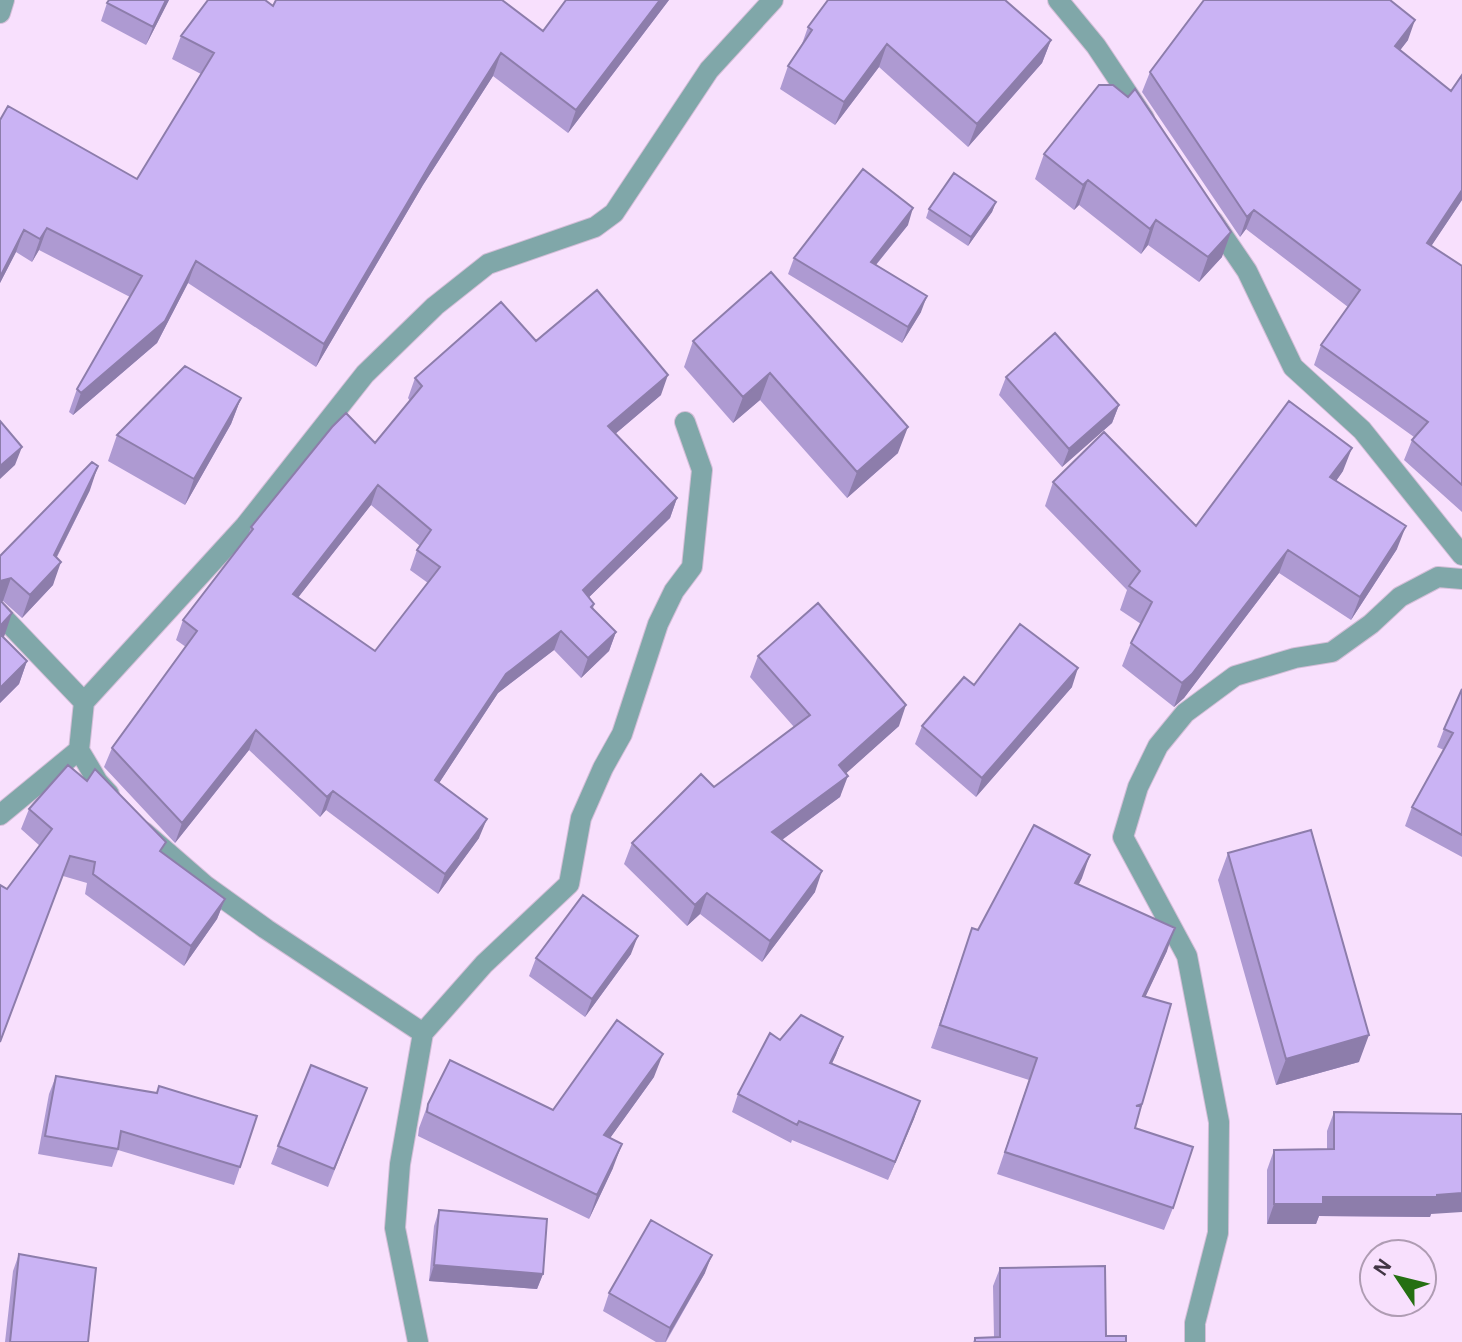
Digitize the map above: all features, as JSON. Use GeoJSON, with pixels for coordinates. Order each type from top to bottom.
{"type":"FeatureCollection","features":[{"type":"Feature","properties":{"kind":"street"},"geometry":{"type":"LineString","coordinates":[[0,13],[4,0]]}},
{"type":"Feature","properties":{"kind":"street"},"geometry":{"type":"LineString","coordinates":[[423,1033],[266,929],[153,841],[98,782],[79,750],[84,702],[245,526],[365,374],[435,306],[488,264],[595,227],[614,213],[709,70],[773,0]]}},
{"type":"Feature","properties":{"kind":"street"},"geometry":{"type":"LineString","coordinates":[[1058,0],[1096,46],[1158,139]]}},
{"type":"Feature","properties":{"kind":"street"},"geometry":{"type":"LineString","coordinates":[[1202,205],[1247,271],[1293,367],[1362,430],[1462,555]]}},
{"type":"Feature","properties":{"kind":"street"},"geometry":{"type":"LineString","coordinates":[[418,1342],[395,1228],[400,1164],[423,1033],[484,964],[569,884],[581,818],[622,734],[658,624],[674,591],[692,567],[702,470],[685,422]]}},
{"type":"Feature","properties":{"kind":"street"},"geometry":{"type":"LineString","coordinates":[[1195,1342],[1195,1323],[1218,1233],[1219,1122],[1187,956],[1123,837],[1138,787],[1158,746],[1185,713],[1235,676],[1295,658],[1332,652],[1371,624],[1400,597],[1438,577],[1462,579]]}},
{"type":"Feature","properties":{"kind":"street"},"geometry":{"type":"LineString","coordinates":[[0,614],[84,702]]}},
{"type":"Feature","properties":{"kind":"street"},"geometry":{"type":"LineString","coordinates":[[0,815],[79,750]]}},
{"type":"Feature","properties":{"kind":"building"},"geometry":{"type":"Polygon","coordinates":[[[109,0],[166,0],[153,27],[107,3],[109,0]]]}},
{"type":"Feature","properties":{"kind":"building"},"geometry":{"type":"Polygon","coordinates":[[[208,0],[265,0],[273,6],[276,0],[502,0],[543,31],[566,0],[660,0],[576,110],[501,53],[431,163],[324,344],[196,261],[165,321],[81,393],[77,389],[142,276],[47,228],[40,239],[24,230],[0,277],[0,120],[8,106],[137,179],[214,53],[181,36],[208,0]]]}},
{"type":"Feature","properties":{"kind":"building"},"geometry":{"type":"Polygon","coordinates":[[[828,0],[1005,0],[1051,40],[977,124],[887,44],[844,102],[788,66],[812,30],[808,27],[828,0]]]}},
{"type":"Feature","properties":{"kind":"building"},"geometry":{"type":"Polygon","coordinates":[[[1204,0],[1390,0],[1415,20],[1395,46],[1451,91],[1462,75],[1462,190],[1427,243],[1462,266],[1462,485],[1412,440],[1428,422],[1321,345],[1360,290],[1254,210],[1247,217],[1150,72],[1204,0]]]}},
{"type":"Feature","properties":{"kind":"building"},"geometry":{"type":"Polygon","coordinates":[[[1099,85],[1113,85],[1128,97],[1135,89],[1231,232],[1208,257],[1156,220],[1150,229],[1088,180],[1083,185],[1044,154],[1099,85]]]}},
{"type":"Feature","properties":{"kind":"building"},"geometry":{"type":"Polygon","coordinates":[[[863,169],[913,208],[871,262],[927,296],[908,327],[794,258],[863,169]]]}},
{"type":"Feature","properties":{"kind":"building"},"geometry":{"type":"Polygon","coordinates":[[[954,173],[996,202],[971,237],[929,209],[954,173]]]}},
{"type":"Feature","properties":{"kind":"building"},"geometry":{"type":"Polygon","coordinates":[[[771,272],[908,427],[857,472],[770,373],[743,397],[693,341],[771,272]]]}},
{"type":"Feature","properties":{"kind":"building"},"geometry":{"type":"Polygon","coordinates":[[[597,290],[668,375],[608,426],[677,498],[583,590],[594,604],[591,607],[616,632],[588,658],[561,631],[506,674],[435,780],[487,819],[445,874],[333,791],[327,797],[256,730],[182,823],[112,748],[197,631],[183,620],[253,529],[251,527],[346,413],[375,443],[422,386],[415,378],[501,302],[536,341],[597,290]],[[378,485],[293,594],[375,651],[440,567],[417,550],[431,530],[378,485]]]}},
{"type":"Feature","properties":{"kind":"building"},"geometry":{"type":"Polygon","coordinates":[[[1055,333],[1119,405],[1069,449],[1006,377],[1055,333]]]}},
{"type":"Feature","properties":{"kind":"building"},"geometry":{"type":"Polygon","coordinates":[[[185,366],[241,398],[194,479],[117,435],[185,366]]]}},
{"type":"Feature","properties":{"kind":"building"},"geometry":{"type":"Polygon","coordinates":[[[1289,401],[1352,448],[1330,477],[1406,526],[1360,597],[1288,550],[1182,683],[1131,643],[1152,602],[1129,586],[1140,571],[1053,482],[1104,432],[1196,526],[1289,401]]]}},
{"type":"Feature","properties":{"kind":"building"},"geometry":{"type":"Polygon","coordinates":[[[0,421],[22,447],[0,466],[0,421]]]}},
{"type":"Feature","properties":{"kind":"building"},"geometry":{"type":"Polygon","coordinates":[[[92,462],[98,466],[54,555],[61,562],[30,595],[11,578],[0,581],[0,556],[92,462]]]}},
{"type":"Feature","properties":{"kind":"building"},"geometry":{"type":"Polygon","coordinates":[[[0,600],[12,613],[0,626],[0,600]]]}},
{"type":"Feature","properties":{"kind":"building"},"geometry":{"type":"Polygon","coordinates":[[[818,603],[906,705],[839,765],[848,776],[772,832],[822,871],[770,941],[707,893],[695,905],[632,843],[701,774],[714,787],[810,715],[758,656],[818,603]]]}},
{"type":"Feature","properties":{"kind":"building"},"geometry":{"type":"Polygon","coordinates":[[[1020,624],[1078,668],[982,778],[922,726],[964,677],[974,685],[1020,624]]]}},
{"type":"Feature","properties":{"kind":"building"},"geometry":{"type":"Polygon","coordinates":[[[0,634],[27,661],[0,688],[0,634]]]}},
{"type":"Feature","properties":{"kind":"building"},"geometry":{"type":"Polygon","coordinates":[[[1462,689],[1462,835],[1412,807],[1453,733],[1444,729],[1462,689]]]}},
{"type":"Feature","properties":{"kind":"building"},"geometry":{"type":"Polygon","coordinates":[[[68,765],[87,781],[95,769],[166,842],[160,851],[225,899],[191,946],[93,874],[95,862],[70,856],[0,1042],[0,885],[7,889],[52,829],[29,809],[68,765]]]}},
{"type":"Feature","properties":{"kind":"building"},"geometry":{"type":"Polygon","coordinates":[[[1034,825],[1090,855],[1075,883],[1175,928],[1143,996],[1171,1004],[1142,1104],[1136,1106],[1141,1106],[1135,1128],[1193,1147],[1173,1208],[1005,1152],[1037,1058],[940,1025],[972,928],[978,930],[1034,825]]]}},
{"type":"Feature","properties":{"kind":"building"},"geometry":{"type":"Polygon","coordinates":[[[1311,830],[1369,1035],[1286,1059],[1228,853],[1311,830]]]}},
{"type":"Feature","properties":{"kind":"building"},"geometry":{"type":"Polygon","coordinates":[[[583,895],[638,936],[592,999],[536,958],[583,895]]]}},
{"type":"Feature","properties":{"kind":"building"},"geometry":{"type":"Polygon","coordinates":[[[801,1015],[843,1037],[830,1063],[920,1101],[895,1162],[799,1121],[797,1125],[738,1094],[770,1033],[780,1040],[801,1015]]]}},
{"type":"Feature","properties":{"kind":"building"},"geometry":{"type":"Polygon","coordinates":[[[617,1020],[663,1054],[604,1135],[622,1144],[597,1195],[427,1112],[450,1060],[553,1110],[617,1020]]]}},
{"type":"Feature","properties":{"kind":"building"},"geometry":{"type":"Polygon","coordinates":[[[311,1065],[367,1088],[334,1169],[278,1146],[311,1065]]]}},
{"type":"Feature","properties":{"kind":"building"},"geometry":{"type":"Polygon","coordinates":[[[56,1076],[157,1093],[159,1086],[257,1116],[240,1167],[121,1131],[118,1149],[45,1136],[56,1076]]]}},
{"type":"Feature","properties":{"kind":"building"},"geometry":{"type":"Polygon","coordinates":[[[1334,1112],[1462,1114],[1462,1193],[1437,1197],[1323,1197],[1323,1204],[1274,1204],[1274,1150],[1334,1149],[1334,1112]]]}},
{"type":"Feature","properties":{"kind":"building"},"geometry":{"type":"Polygon","coordinates":[[[439,1210],[547,1219],[543,1274],[434,1265],[439,1210]]]}},
{"type":"Feature","properties":{"kind":"building"},"geometry":{"type":"Polygon","coordinates":[[[651,1220],[712,1255],[670,1328],[609,1293],[651,1220]]]}},
{"type":"Feature","properties":{"kind":"building"},"geometry":{"type":"Polygon","coordinates":[[[19,1254],[96,1268],[88,1342],[10,1342],[19,1254]]]}},
{"type":"Feature","properties":{"kind":"building"},"geometry":{"type":"Polygon","coordinates":[[[1105,1266],[1106,1336],[1126,1336],[1126,1342],[975,1342],[975,1338],[1000,1337],[1000,1268],[1105,1266]]]}}]}
